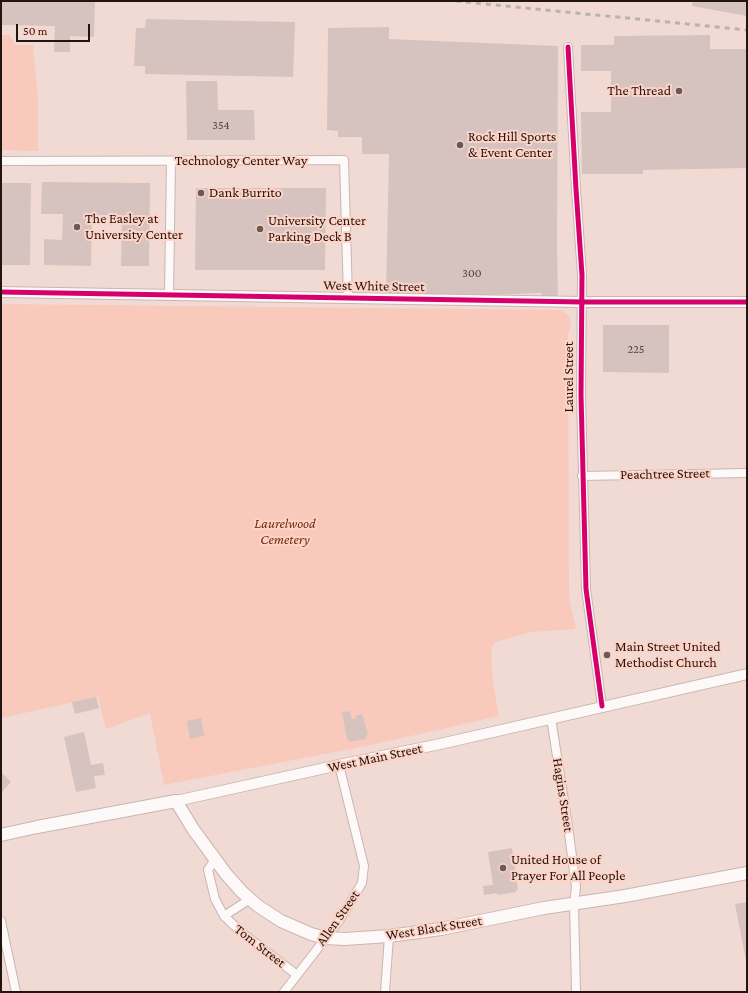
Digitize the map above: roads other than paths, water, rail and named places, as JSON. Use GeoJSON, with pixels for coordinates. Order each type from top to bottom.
{"type":"FeatureCollection","features":[{"type":"Feature","properties":{"kind":"main road","name":"West Black Street"},"geometry":{"type":"LineString","coordinates":[[176,802],[214,859],[250,899],[267,913],[281,921],[311,934],[325,938],[345,940],[441,929],[747,873]]}},
{"type":"Feature","properties":{"kind":"main road","name":"West Main Street"},"geometry":{"type":"LineString","coordinates":[[1,835],[176,802]]}},
{"type":"Feature","properties":{"kind":"street","name":"Laurel Street"},"geometry":{"type":"LineString","coordinates":[[568,47],[575,181],[582,275],[582,476],[586,588],[602,706]]}},
{"type":"Feature","properties":{"kind":"street","name":"Technology Center Way"},"geometry":{"type":"LineString","coordinates":[[1,161],[344,160],[348,298]]}},
{"type":"Feature","properties":{"kind":"street"},"geometry":{"type":"LineString","coordinates":[[169,294],[171,161]]}},
{"type":"Feature","properties":{"kind":"street","name":"West White Street"},"geometry":{"type":"LineString","coordinates":[[1,292],[582,302],[747,302]]}},
{"type":"Feature","properties":{"kind":"street","name":"Peachtree Street"},"geometry":{"type":"LineString","coordinates":[[582,476],[747,473]]}},
{"type":"Feature","properties":{"kind":"street","name":"West Main Street"},"geometry":{"type":"LineString","coordinates":[[176,802],[747,674]]}},
{"type":"Feature","properties":{"kind":"street","name":"Hagins Street"},"geometry":{"type":"LineString","coordinates":[[551,718],[576,886],[574,904],[576,992]]}},
{"type":"Feature","properties":{"kind":"street","name":"Allen Street"},"geometry":{"type":"LineString","coordinates":[[284,992],[325,938],[340,921],[362,883],[364,866],[339,765]]}},
{"type":"Feature","properties":{"kind":"street","name":"Tom Street"},"geometry":{"type":"LineString","coordinates":[[214,859],[208,870],[214,899],[224,916],[241,932],[297,975]]}},
{"type":"Feature","properties":{"kind":"street","name":"Tom Street"},"geometry":{"type":"LineString","coordinates":[[224,916],[250,899]]}},
{"type":"Feature","properties":{"kind":"street"},"geometry":{"type":"LineString","coordinates":[[1,920],[16,992]]}},
{"type":"Feature","properties":{"kind":"street"},"geometry":{"type":"LineString","coordinates":[[385,992],[389,936]]}},
{"type":"Feature","properties":{"kind":"railway"},"geometry":{"type":"LineString","coordinates":[[456,1],[747,30]]}},
{"type":"Feature","properties":{"kind":"place","name":"The Thread"},"geometry":{"type":"Point","coordinates":[679,91]}},
{"type":"Feature","properties":{"kind":"place","name":"Rock Hill Sports & Event Center"},"geometry":{"type":"Point","coordinates":[460,145]}},
{"type":"Feature","properties":{"kind":"place","name":"Dank Burrito"},"geometry":{"type":"Point","coordinates":[201,193]}},
{"type":"Feature","properties":{"kind":"place","name":"The Easley at University Center"},"geometry":{"type":"Point","coordinates":[77,227]}},
{"type":"Feature","properties":{"kind":"place","name":"University Center Parking Deck B"},"geometry":{"type":"Point","coordinates":[260,229]}},
{"type":"Feature","properties":{"kind":"place","name":"Main Street United Methodist Church"},"geometry":{"type":"Point","coordinates":[607,655]}},
{"type":"Feature","properties":{"kind":"place","name":"United House of Prayer For All People"},"geometry":{"type":"Point","coordinates":[503,868]}},
{"type":"Feature","properties":{"kind":"park label","name":"Laurelwood Cemetery"},"geometry":{"type":"Point","coordinates":[285,532]}}]}
